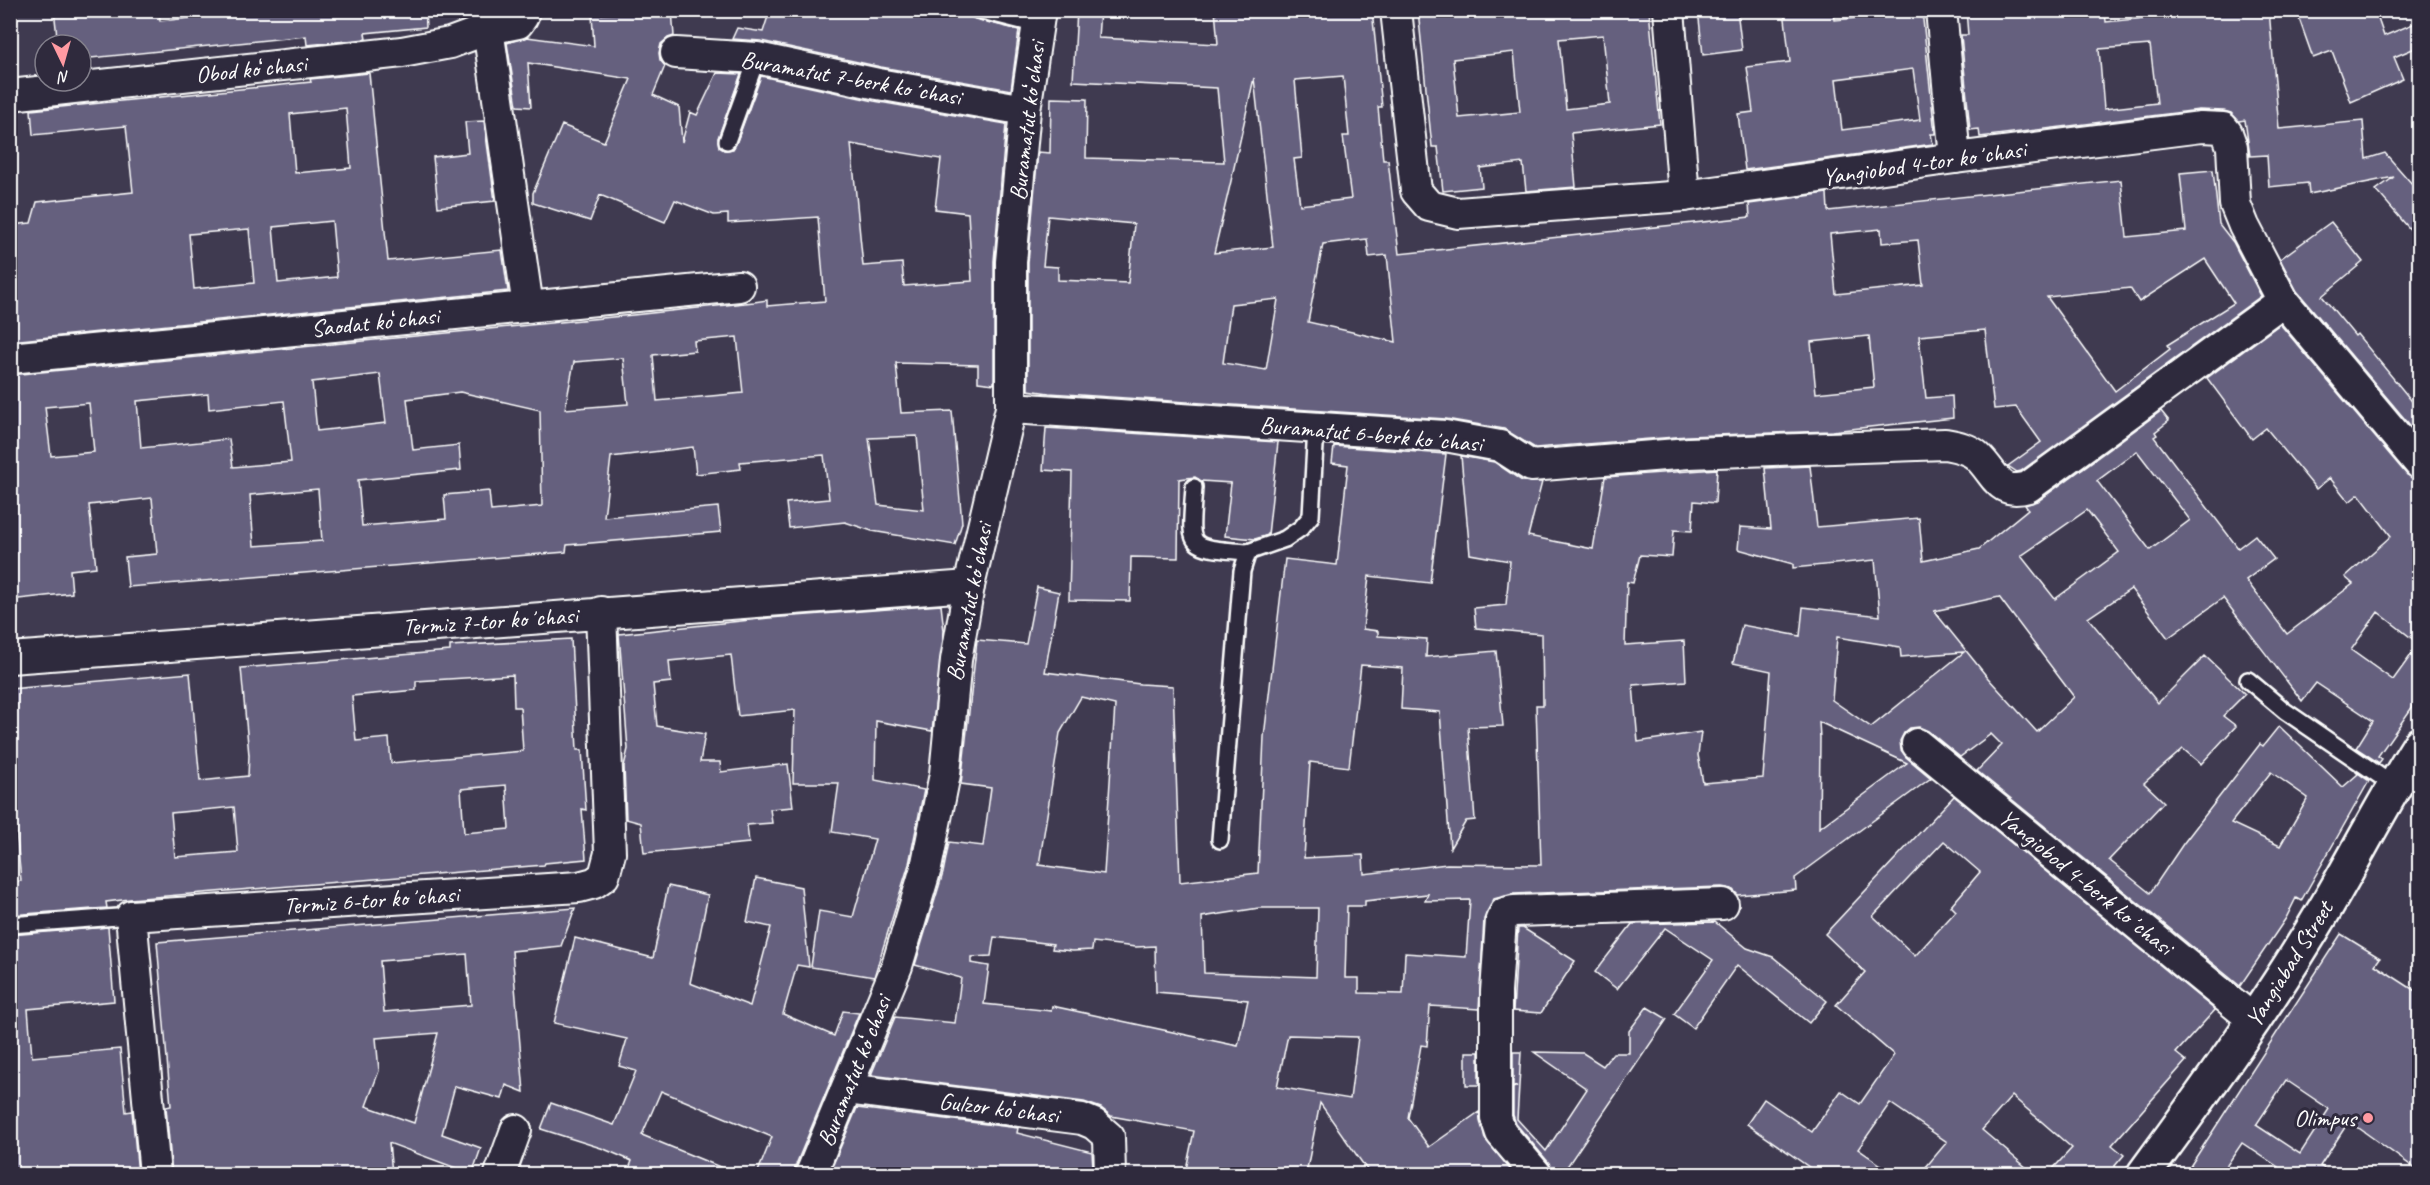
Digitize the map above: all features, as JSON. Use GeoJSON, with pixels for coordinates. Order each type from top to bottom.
{"type":"FeatureCollection","features":[{"type":"Feature","properties":{"kind":"street","name":"Obod koʻchasi"},"geometry":{"type":"LineString","coordinates":[[10,95],[402,52],[450,43],[488,29],[518,23],[523,16],[522,10]]}},
{"type":"Feature","properties":{"kind":"street","name":"Yangiobod 4-tor koʼchasi"},"geometry":{"type":"LineString","coordinates":[[1396,10],[1416,191],[1429,206],[1458,213],[1684,196],[1955,158],[2201,127],[2223,128],[2228,133],[2232,147],[2235,204],[2283,301],[2420,464]]}},
{"type":"Feature","properties":{"kind":"street"},"geometry":{"type":"LineString","coordinates":[[1669,10],[1684,196]]}},
{"type":"Feature","properties":{"kind":"street"},"geometry":{"type":"LineString","coordinates":[[1941,10],[1955,158]]}},
{"type":"Feature","properties":{"kind":"street","name":"Buramatut koʻchasi"},"geometry":{"type":"LineString","coordinates":[[811,1174],[897,966],[926,868],[945,774],[956,660],[969,586],[1011,408],[1011,262],[1025,110],[1039,18]]}},
{"type":"Feature","properties":{"kind":"street"},"geometry":{"type":"LineString","coordinates":[[488,29],[528,307]]}},
{"type":"Feature","properties":{"kind":"street","name":"Buramatut 7-berk koʼchasi"},"geometry":{"type":"LineString","coordinates":[[676,53],[757,58],[878,84],[1025,110]]}},
{"type":"Feature","properties":{"kind":"street","name":"Saodat koʻchasi"},"geometry":{"type":"LineString","coordinates":[[10,358],[739,286]]}},
{"type":"Feature","properties":{"kind":"street","name":"Buramatut 6-berk koʼchasi"},"geometry":{"type":"LineString","coordinates":[[1011,408],[1456,438],[1500,446],[1531,466],[1689,453],[1945,444],[1962,447],[1975,453],[2006,489],[2015,491],[2028,487],[2283,301]]}},
{"type":"Feature","properties":{"kind":"street","name":"Termiz 7-tor koʼchasi"},"geometry":{"type":"LineString","coordinates":[[10,658],[969,586]]}},
{"type":"Feature","properties":{"kind":"street","name":"Termiz 6-tor koʼchasi"},"geometry":{"type":"LineString","coordinates":[[131,916],[579,887],[594,883],[604,876],[610,853],[601,612]]}},
{"type":"Feature","properties":{"kind":"street","name":"Yangiobod 4-berk koʼchasi"},"geometry":{"type":"LineString","coordinates":[[1917,744],[2255,1021]]}},
{"type":"Feature","properties":{"kind":"street","name":"Yangiabad Street"},"geometry":{"type":"LineString","coordinates":[[2144,1174],[2255,1021],[2327,906],[2393,785],[2420,744]]}},
{"type":"Feature","properties":{"kind":"street"},"geometry":{"type":"LineString","coordinates":[[1536,1174],[1501,1133],[1496,1118],[1496,992],[1501,920],[1505,913],[1723,904]]}},
{"type":"Feature","properties":{"kind":"street"},"geometry":{"type":"LineString","coordinates":[[131,916],[155,1174]]}},
{"type":"Feature","properties":{"kind":"street","name":"Gulzor koʻchasi"},"geometry":{"type":"LineString","coordinates":[[847,1089],[1082,1119],[1094,1124],[1109,1137],[1110,1174]]}},
{"type":"Feature","properties":{"kind":"street"},"geometry":{"type":"LineString","coordinates":[[500,1174],[516,1130]]}},
{"type":"Feature","properties":{"kind":"lane"},"geometry":{"type":"LineString","coordinates":[[978,10],[1039,18]]}},
{"type":"Feature","properties":{"kind":"lane"},"geometry":{"type":"LineString","coordinates":[[727,141],[757,58]]}},
{"type":"Feature","properties":{"kind":"lane"},"geometry":{"type":"LineString","coordinates":[[1194,487],[1191,534],[1196,543],[1206,549],[1248,552],[1285,539],[1311,516],[1316,428]]}},
{"type":"Feature","properties":{"kind":"lane"},"geometry":{"type":"LineString","coordinates":[[1220,840],[1242,571],[1248,552]]}},
{"type":"Feature","properties":{"kind":"lane"},"geometry":{"type":"LineString","coordinates":[[2248,680],[2285,711],[2393,785]]}},
{"type":"Feature","properties":{"kind":"lane"},"geometry":{"type":"LineString","coordinates":[[10,925],[131,916]]}},
{"type":"Feature","properties":{"kind":"building"},"geometry":{"type":"Polygon","coordinates":[[[54,10],[159,10],[160,21],[231,14],[231,10],[425,10],[426,27],[365,33],[366,39],[307,45],[306,36],[93,58],[93,33],[57,33],[54,10]]]}},
{"type":"Feature","properties":{"kind":"building"},"geometry":{"type":"Polygon","coordinates":[[[672,10],[674,36],[661,44],[660,60],[665,66],[653,95],[679,107],[682,142],[690,112],[697,115],[717,73],[741,74],[718,138],[719,147],[724,150],[733,149],[736,144],[761,76],[874,101],[1006,124],[994,261],[994,384],[978,382],[978,365],[896,363],[901,413],[952,411],[962,523],[955,545],[872,531],[845,522],[789,528],[786,503],[829,499],[824,455],[740,462],[741,469],[696,474],[693,447],[611,457],[604,517],[718,507],[721,532],[567,545],[566,552],[128,587],[125,557],[157,554],[152,498],[89,505],[96,567],[70,570],[72,593],[10,600],[10,375],[767,300],[767,306],[825,301],[818,217],[728,223],[728,214],[714,215],[675,200],[665,222],[600,195],[590,221],[533,203],[533,193],[562,125],[604,142],[631,79],[528,63],[531,107],[517,106],[507,43],[527,37],[594,46],[592,15],[672,10]],[[851,144],[863,266],[902,263],[904,286],[972,281],[968,213],[935,209],[941,159],[851,144]],[[737,337],[694,341],[695,351],[653,355],[657,401],[743,393],[737,337]],[[623,358],[574,362],[565,409],[628,404],[623,358]],[[380,374],[312,382],[317,431],[386,423],[380,374]],[[460,392],[407,399],[413,450],[459,445],[461,470],[358,480],[362,526],[446,519],[444,495],[489,491],[491,511],[542,506],[540,410],[460,392]],[[208,394],[137,401],[141,448],[229,439],[233,467],[291,462],[284,401],[209,409],[208,394]],[[89,403],[45,407],[51,456],[94,452],[89,403]],[[917,436],[869,438],[878,505],[924,510],[917,436]],[[318,489],[250,495],[254,546],[322,541],[318,489]]]}},
{"type":"Feature","properties":{"kind":"building"},"geometry":{"type":"Polygon","coordinates":[[[770,10],[969,10],[971,17],[975,19],[1019,30],[1011,90],[881,67],[761,41],[732,39],[737,28],[763,32],[770,10]]]}},
{"type":"Feature","properties":{"kind":"building"},"geometry":{"type":"Polygon","coordinates":[[[1077,10],[1100,10],[1098,38],[1218,44],[1215,10],[1372,10],[1382,107],[1378,107],[1383,160],[1388,160],[1399,254],[1750,217],[1749,204],[1827,193],[1828,211],[2121,180],[2127,237],[2186,231],[2180,173],[2213,170],[2219,224],[2233,242],[2261,296],[2017,472],[2008,466],[2041,442],[2016,407],[1994,409],[1985,330],[1919,336],[1926,398],[1952,396],[1953,418],[1832,431],[1688,436],[1535,448],[1504,429],[1446,419],[1028,390],[1028,263],[1038,152],[1050,153],[1051,98],[1087,99],[1086,158],[1224,162],[1217,88],[1073,81],[1077,10]],[[1343,76],[1295,80],[1302,158],[1294,159],[1300,205],[1351,199],[1343,136],[1349,136],[1343,76]],[[1254,78],[1231,181],[1214,253],[1273,247],[1254,78]],[[1048,216],[1043,266],[1058,267],[1058,280],[1128,283],[1134,224],[1048,216]],[[1881,229],[1830,234],[1836,294],[1923,285],[1918,240],[1882,243],[1881,229]],[[1367,239],[1323,244],[1308,322],[1396,342],[1387,255],[1369,257],[1367,239]],[[2205,259],[2139,302],[2130,288],[2047,297],[2115,391],[2170,349],[2167,345],[2234,303],[2205,259]],[[1278,299],[1231,304],[1223,363],[1266,370],[1278,299]],[[1869,336],[1811,342],[1816,393],[1874,387],[1869,336]]]}},
{"type":"Feature","properties":{"kind":"building"},"geometry":{"type":"Polygon","coordinates":[[[1418,10],[1649,10],[1660,124],[1571,133],[1576,187],[1526,191],[1523,163],[1480,168],[1482,187],[1443,191],[1438,147],[1432,147],[1418,10]],[[1603,35],[1559,39],[1566,109],[1610,104],[1603,35]],[[1514,52],[1453,59],[1459,118],[1520,112],[1514,52]]]}},
{"type":"Feature","properties":{"kind":"building"},"geometry":{"type":"Polygon","coordinates":[[[1698,10],[1737,10],[1742,50],[1703,55],[1698,10]]]}},
{"type":"Feature","properties":{"kind":"building"},"geometry":{"type":"Polygon","coordinates":[[[1784,10],[1833,10],[1834,20],[1891,15],[1891,10],[1922,10],[1935,134],[1931,134],[1933,144],[1745,170],[1738,114],[1753,112],[1747,67],[1790,62],[1784,10]],[[1913,69],[1836,79],[1842,130],[1920,120],[1913,69]]]}},
{"type":"Feature","properties":{"kind":"building"},"geometry":{"type":"Polygon","coordinates":[[[1966,10],[1991,10],[1991,13],[2020,10],[2105,10],[2106,22],[2192,13],[2192,10],[2269,10],[2279,129],[2363,121],[2366,159],[2385,153],[2420,193],[2420,241],[2376,190],[2394,177],[2309,194],[2308,183],[2269,187],[2267,155],[2250,156],[2245,120],[2239,121],[2231,113],[2224,111],[2199,110],[1980,137],[1979,129],[1970,130],[1961,35],[1968,35],[1966,10]],[[2150,45],[2099,49],[2104,109],[2157,103],[2150,45]]]}},
{"type":"Feature","properties":{"kind":"building"},"geometry":{"type":"Polygon","coordinates":[[[2296,10],[2375,10],[2384,36],[2420,21],[2420,46],[2394,57],[2403,79],[2351,102],[2332,51],[2313,58],[2296,10]]]}},
{"type":"Feature","properties":{"kind":"building"},"geometry":{"type":"Polygon","coordinates":[[[369,73],[388,261],[502,250],[508,291],[10,341],[10,225],[31,223],[37,202],[133,192],[126,126],[33,135],[31,110],[311,82],[310,79],[369,73]],[[346,108],[290,114],[295,173],[351,168],[346,108]],[[332,221],[273,227],[278,283],[337,277],[332,221]],[[249,229],[189,234],[194,289],[254,283],[249,229]]]}},
{"type":"Feature","properties":{"kind":"building"},"geometry":{"type":"Polygon","coordinates":[[[484,121],[495,201],[438,207],[433,157],[468,153],[465,122],[484,121]]]}},
{"type":"Feature","properties":{"kind":"building"},"geometry":{"type":"Polygon","coordinates":[[[2331,222],[2363,262],[2322,296],[2355,336],[2357,334],[2420,411],[2420,437],[2297,291],[2280,259],[2331,222]]]}},
{"type":"Feature","properties":{"kind":"building"},"geometry":{"type":"Polygon","coordinates":[[[2280,324],[2407,475],[2420,481],[2420,696],[2378,756],[2382,759],[2379,763],[2356,748],[2373,721],[2316,683],[2302,701],[2223,598],[2168,638],[2131,589],[2088,618],[2158,703],[2205,656],[2245,694],[2223,716],[2236,726],[2201,764],[2183,749],[2144,783],[2164,802],[2109,860],[2150,893],[2183,844],[2260,744],[2263,746],[2279,726],[2343,787],[2358,774],[2355,771],[2369,781],[2301,901],[2296,898],[2286,918],[2240,986],[1977,771],[2002,745],[1991,734],[1960,757],[1928,731],[1919,727],[1910,728],[1904,733],[1900,741],[1901,750],[1931,778],[1795,878],[1796,890],[1738,895],[1732,889],[1722,887],[1513,894],[1494,899],[1484,919],[1479,1009],[1430,1006],[1427,1046],[1421,1045],[1408,1118],[1429,1147],[1479,1112],[1485,1139],[1514,1174],[1370,1174],[1320,1103],[1306,1174],[1185,1174],[1194,1131],[1111,1116],[1101,1108],[1084,1102],[871,1075],[895,1017],[955,1023],[961,978],[915,965],[943,873],[949,842],[983,846],[991,788],[961,784],[977,640],[1026,644],[1037,587],[1059,592],[1045,672],[1173,686],[1180,882],[1258,873],[1264,737],[1285,559],[1337,565],[1348,465],[1332,463],[1334,446],[1446,454],[1430,583],[1369,576],[1363,629],[1378,631],[1378,636],[1427,639],[1426,657],[1496,651],[1503,726],[1468,727],[1475,820],[1466,821],[1450,848],[1440,712],[1401,709],[1403,668],[1361,665],[1349,767],[1310,762],[1304,858],[1363,855],[1364,874],[1447,864],[1541,865],[1536,705],[1543,705],[1542,634],[1476,628],[1474,608],[1506,605],[1510,561],[1470,554],[1461,456],[1494,462],[1522,481],[1542,482],[1528,536],[1593,549],[1605,477],[1717,469],[1715,503],[1694,501],[1692,531],[1674,530],[1672,557],[1640,555],[1633,583],[1627,582],[1625,645],[1684,641],[1686,681],[1633,685],[1638,742],[1701,732],[1698,755],[1703,783],[1763,778],[1771,671],[1733,663],[1742,625],[1800,636],[1803,607],[1880,616],[1875,560],[1793,568],[1793,564],[1738,549],[1740,527],[1771,529],[1765,468],[1810,466],[1817,527],[1919,518],[1923,561],[1979,549],[2028,509],[2025,505],[2038,501],[2161,411],[2169,421],[2155,432],[2157,435],[2154,437],[2238,548],[2255,535],[2274,559],[2246,580],[2287,634],[2353,584],[2345,577],[2391,536],[2359,494],[2349,502],[2330,478],[2316,489],[2266,428],[2252,439],[2207,378],[2280,324]],[[2137,451],[2097,481],[2150,550],[2190,520],[2137,451]],[[2087,510],[2021,556],[2055,599],[2119,552],[2087,510]],[[1999,597],[1934,611],[1988,678],[2037,732],[2074,697],[1999,597]],[[2378,612],[2351,650],[2393,680],[2419,644],[2378,612]],[[1837,637],[1832,700],[1871,727],[1964,652],[1901,657],[1900,647],[1837,637]],[[1081,697],[1060,733],[1039,865],[1104,874],[1115,705],[1081,697]],[[1819,722],[1819,828],[1907,763],[1819,722]],[[2271,772],[2231,823],[2280,846],[2308,798],[2271,772]],[[1428,894],[1365,901],[1365,906],[1347,906],[1345,978],[1359,978],[1359,993],[1403,994],[1405,953],[1466,957],[1470,900],[1425,901],[1428,894]],[[1259,908],[1202,917],[1204,973],[1316,977],[1318,908],[1259,908]],[[994,937],[991,956],[971,957],[971,963],[989,966],[984,1004],[1051,1011],[1052,1006],[1238,1046],[1248,1000],[1156,992],[1155,946],[1136,947],[1093,942],[1092,950],[1073,951],[1052,949],[1053,944],[994,937]],[[1288,1035],[1277,1087],[1350,1099],[1358,1037],[1288,1035]]]}},
{"type":"Feature","properties":{"kind":"building"},"geometry":{"type":"Polygon","coordinates":[[[1046,428],[1278,442],[1268,535],[1255,539],[1225,536],[1231,483],[1201,481],[1195,477],[1179,479],[1178,558],[1131,557],[1130,601],[1069,600],[1072,472],[1043,470],[1046,428]]]}},
{"type":"Feature","properties":{"kind":"building"},"geometry":{"type":"Polygon","coordinates":[[[941,605],[944,631],[932,731],[876,721],[875,780],[924,790],[909,864],[874,977],[811,967],[819,911],[853,917],[875,839],[832,832],[839,783],[793,783],[795,710],[738,716],[731,655],[669,661],[671,682],[653,684],[657,726],[705,734],[700,762],[720,762],[721,772],[788,764],[793,807],[770,809],[772,823],[747,825],[749,843],[644,853],[641,823],[626,819],[624,766],[628,749],[619,634],[769,618],[941,605]]]}},
{"type":"Feature","properties":{"kind":"building"},"geometry":{"type":"Polygon","coordinates":[[[571,639],[577,750],[582,750],[586,810],[582,809],[586,859],[545,863],[544,865],[130,899],[106,902],[107,908],[10,915],[10,882],[21,881],[16,828],[10,829],[10,689],[190,673],[200,781],[248,776],[249,755],[241,668],[450,651],[450,646],[571,639]],[[513,675],[416,681],[416,690],[352,696],[356,741],[389,738],[391,763],[523,751],[520,707],[514,707],[513,675]],[[506,785],[461,789],[464,833],[509,829],[506,785]],[[234,807],[171,813],[175,857],[238,852],[234,807]]]}},
{"type":"Feature","properties":{"kind":"building"},"geometry":{"type":"Polygon","coordinates":[[[1954,796],[2215,1010],[2176,1053],[2186,1061],[2112,1145],[2124,1155],[2108,1174],[2048,1174],[2072,1148],[2012,1096],[1982,1130],[2034,1174],[1920,1174],[1947,1142],[1890,1103],[1858,1149],[1894,1174],[1819,1174],[1747,1124],[1764,1099],[1812,1132],[1841,1091],[1860,1104],[1894,1055],[1836,1005],[1865,972],[1825,934],[1954,796]],[[1944,841],[1873,916],[1915,956],[1956,911],[1951,906],[1980,872],[1944,841]]]}},
{"type":"Feature","properties":{"kind":"building"},"geometry":{"type":"Polygon","coordinates":[[[756,878],[801,887],[809,967],[797,965],[783,1014],[834,1036],[843,1011],[859,1013],[794,1174],[757,1174],[772,1137],[661,1091],[642,1135],[737,1174],[627,1174],[632,1161],[604,1149],[541,1129],[551,1103],[614,1125],[636,1071],[619,1066],[627,1039],[554,1023],[575,938],[653,958],[668,886],[708,895],[690,983],[750,1006],[771,927],[747,922],[756,878]]]}},
{"type":"Feature","properties":{"kind":"building"},"geometry":{"type":"Polygon","coordinates":[[[575,908],[561,946],[512,951],[524,1092],[506,1085],[502,1099],[455,1086],[442,1134],[481,1148],[472,1174],[389,1143],[392,1173],[172,1174],[166,1107],[171,1106],[157,942],[575,908]],[[467,954],[380,961],[384,1012],[471,1005],[467,954]],[[438,1033],[376,1038],[379,1071],[366,1106],[414,1123],[438,1033]]]}},
{"type":"Feature","properties":{"kind":"building"},"geometry":{"type":"Polygon","coordinates":[[[1715,922],[1747,948],[1773,957],[1827,1001],[1809,1023],[1737,965],[1693,1028],[1674,1014],[1713,960],[1665,928],[1617,989],[1595,972],[1632,924],[1715,922]]]}},
{"type":"Feature","properties":{"kind":"building"},"geometry":{"type":"Polygon","coordinates":[[[108,927],[114,1001],[28,1009],[32,1057],[120,1049],[126,1112],[132,1111],[138,1174],[10,1174],[10,935],[108,927]]]}},
{"type":"Feature","properties":{"kind":"building"},"geometry":{"type":"Polygon","coordinates":[[[1518,928],[1523,928],[1575,961],[1541,1013],[1513,1011],[1518,928]]]}},
{"type":"Feature","properties":{"kind":"building"},"geometry":{"type":"Polygon","coordinates":[[[2341,934],[2380,958],[2375,965],[2420,994],[2420,1172],[2349,1121],[2320,1166],[2333,1174],[2273,1174],[2278,1167],[2242,1143],[2221,1174],[2185,1174],[2341,934]],[[2286,1080],[2256,1125],[2300,1154],[2329,1109],[2286,1080]]]}},
{"type":"Feature","properties":{"kind":"building"},"geometry":{"type":"Polygon","coordinates":[[[1647,1007],[1667,1019],[1564,1171],[1568,1174],[1553,1174],[1549,1163],[1516,1124],[1513,1115],[1513,1088],[1517,1086],[1513,1086],[1513,1052],[1521,1052],[1517,1119],[1546,1151],[1587,1089],[1534,1052],[1583,1053],[1603,1066],[1613,1053],[1629,1053],[1629,1031],[1647,1007]]]}},
{"type":"Feature","properties":{"kind":"building"},"geometry":{"type":"Polygon","coordinates":[[[1466,1052],[1479,1052],[1479,1085],[1466,1085],[1466,1052]]]}},
{"type":"Feature","properties":{"kind":"building"},"geometry":{"type":"Polygon","coordinates":[[[857,1108],[1018,1128],[1017,1133],[1092,1152],[1093,1167],[1090,1174],[829,1174],[857,1108]]]}},
{"type":"Feature","properties":{"kind":"place","name":"Olimpus"},"geometry":{"type":"Point","coordinates":[2368,1118]}}]}
